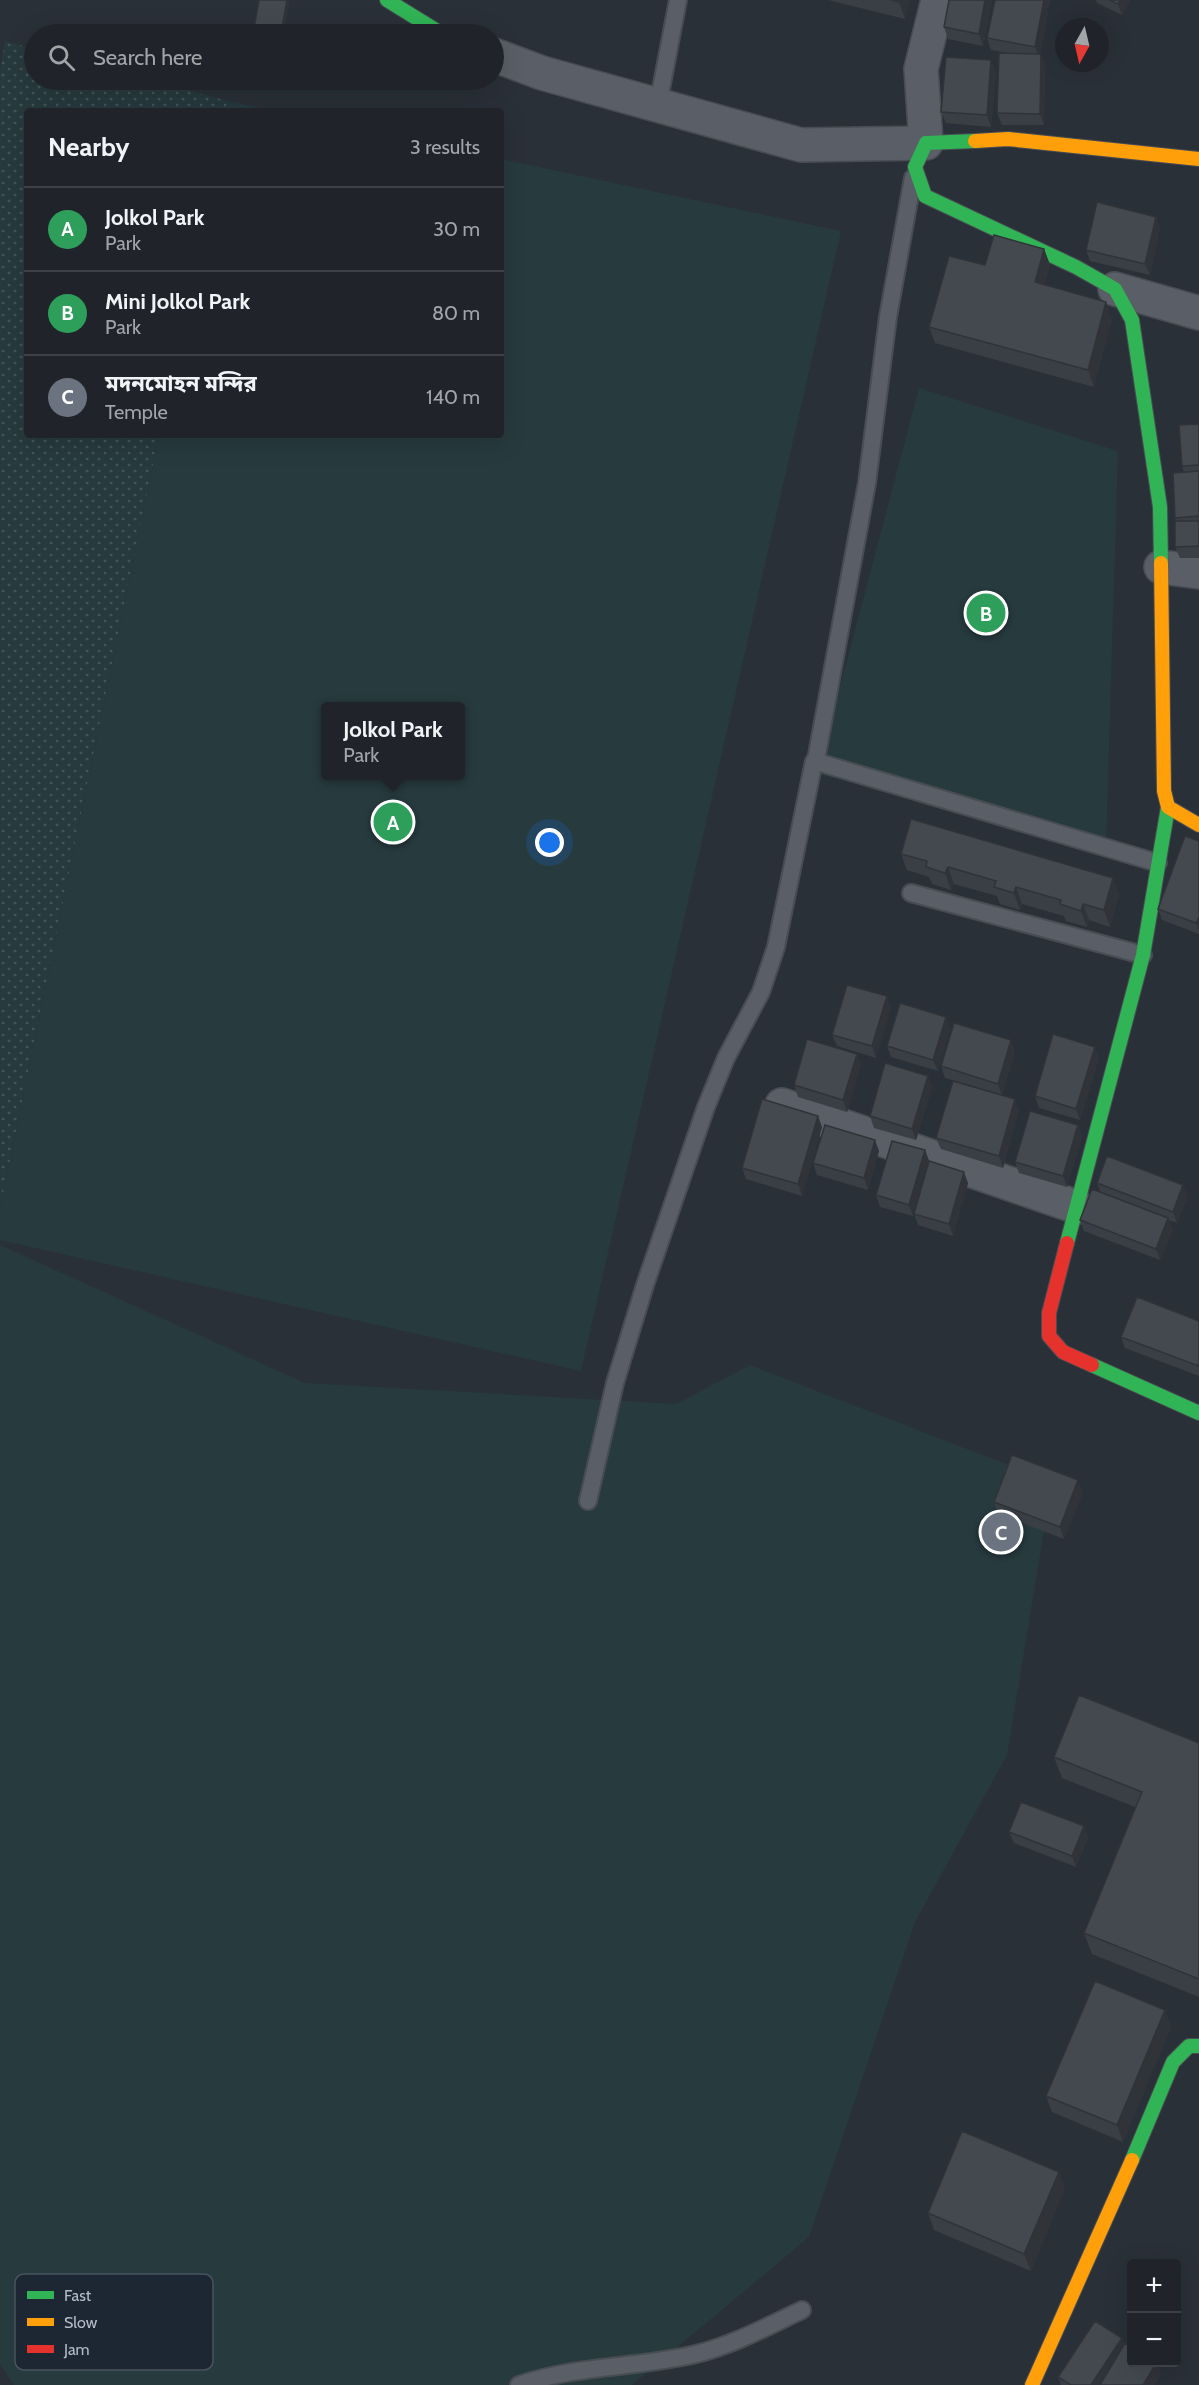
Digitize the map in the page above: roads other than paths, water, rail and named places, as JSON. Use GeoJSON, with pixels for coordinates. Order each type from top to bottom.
{"type":"FeatureCollection","features":[{"type":"Feature","properties":{"kind":"street"},"geometry":{"type":"LineString","coordinates":[[387,0],[426,24]]}},
{"type":"Feature","properties":{"kind":"street"},"geometry":{"type":"LineString","coordinates":[[938,0],[921,69],[920,155],[925,196],[1076,267],[1115,289],[1199,313]]}},
{"type":"Feature","properties":{"kind":"street"},"geometry":{"type":"LineString","coordinates":[[504,59],[542,73],[801,145],[920,155],[1008,139],[1199,159]]}},
{"type":"Feature","properties":{"kind":"street"},"geometry":{"type":"LineString","coordinates":[[1115,289],[1132,320],[1161,507],[1164,791],[1168,807],[1143,955],[1049,1313],[1049,1336],[1063,1352],[1199,1413]]}},
{"type":"Feature","properties":{"kind":"street"},"geometry":{"type":"LineString","coordinates":[[1161,567],[1199,572]]}},
{"type":"Feature","properties":{"kind":"street"},"geometry":{"type":"LineString","coordinates":[[1168,807],[1199,825]]}},
{"type":"Feature","properties":{"kind":"street"},"geometry":{"type":"LineString","coordinates":[[783,1105],[1077,1207]]}},
{"type":"Feature","properties":{"kind":"street"},"geometry":{"type":"LineString","coordinates":[[1032,2385],[1173,2062],[1189,2046],[1199,2046]]}},
{"type":"Feature","properties":{"kind":"lane"},"geometry":{"type":"LineString","coordinates":[[658,105],[678,0]]}},
{"type":"Feature","properties":{"kind":"lane"},"geometry":{"type":"LineString","coordinates":[[588,1501],[615,1383],[649,1274],[706,1107],[726,1058],[761,992],[776,948],[812,764],[816,760],[867,483],[888,317],[920,155]]}},
{"type":"Feature","properties":{"kind":"lane"},"geometry":{"type":"LineString","coordinates":[[816,760],[1158,864]]}},
{"type":"Feature","properties":{"kind":"lane"},"geometry":{"type":"LineString","coordinates":[[911,893],[1143,955]]}},
{"type":"Feature","properties":{"kind":"lane"},"geometry":{"type":"LineString","coordinates":[[519,2385],[544,2378],[696,2354],[753,2334],[802,2310]]}},
{"type":"Feature","properties":{"kind":"place","name":"Mini Jolkol Park"},"geometry":{"type":"Point","coordinates":[986,613]}},
{"type":"Feature","properties":{"kind":"place","name":"Jolkol Park"},"geometry":{"type":"Point","coordinates":[393,822]}},
{"type":"Feature","properties":{"kind":"place","name":"মদনমোহন মন্দির"},"geometry":{"type":"Point","coordinates":[1001,1532]}}]}
